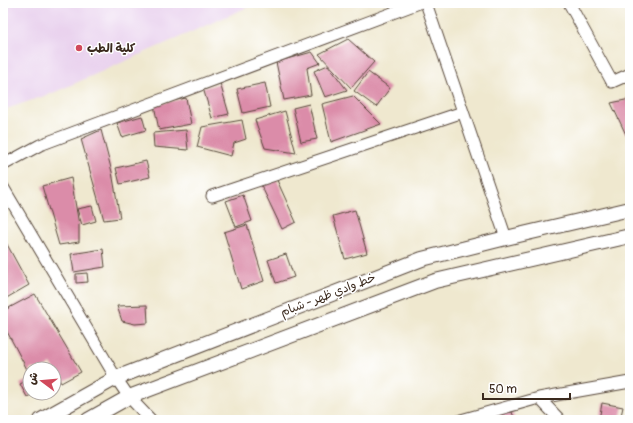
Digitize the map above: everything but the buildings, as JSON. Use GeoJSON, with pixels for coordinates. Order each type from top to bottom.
{"type":"FeatureCollection","features":[{"type":"Feature","properties":{"kind":"main road","name":"خط وادي ظهر - شبام"},"geometry":{"type":"LineString","coordinates":[[41,420],[116,378],[422,259],[630,209]]}},
{"type":"Feature","properties":{"kind":"main road","name":"خط وادي ظهر - شبام"},"geometry":{"type":"LineString","coordinates":[[88,420],[130,397],[435,281],[630,236]]}},
{"type":"Feature","properties":{"kind":"street"},"geometry":{"type":"LineString","coordinates":[[3,165],[40,145],[419,3]]}},
{"type":"Feature","properties":{"kind":"street"},"geometry":{"type":"LineString","coordinates":[[426,3],[506,238]]}},
{"type":"Feature","properties":{"kind":"street"},"geometry":{"type":"LineString","coordinates":[[569,3],[612,82],[630,74]]}},
{"type":"Feature","properties":{"kind":"street"},"geometry":{"type":"LineString","coordinates":[[212,196],[463,112]]}},
{"type":"Feature","properties":{"kind":"street"},"geometry":{"type":"LineString","coordinates":[[3,187],[116,378],[130,397],[151,420]]}},
{"type":"Feature","properties":{"kind":"street"},"geometry":{"type":"LineString","coordinates":[[461,420],[539,398],[630,382]]}},
{"type":"Feature","properties":{"kind":"street"},"geometry":{"type":"LineString","coordinates":[[539,398],[560,420]]}},
{"type":"Feature","properties":{"kind":"shaded area","name":"كلية الطب"},"geometry":{"type":"Polygon","coordinates":[[[3,3],[257,3],[53,93],[3,110],[3,3]]]}},
{"type":"Feature","properties":{"kind":"place","name":"كلية الطب"},"geometry":{"type":"Point","coordinates":[79,48]}}]}
